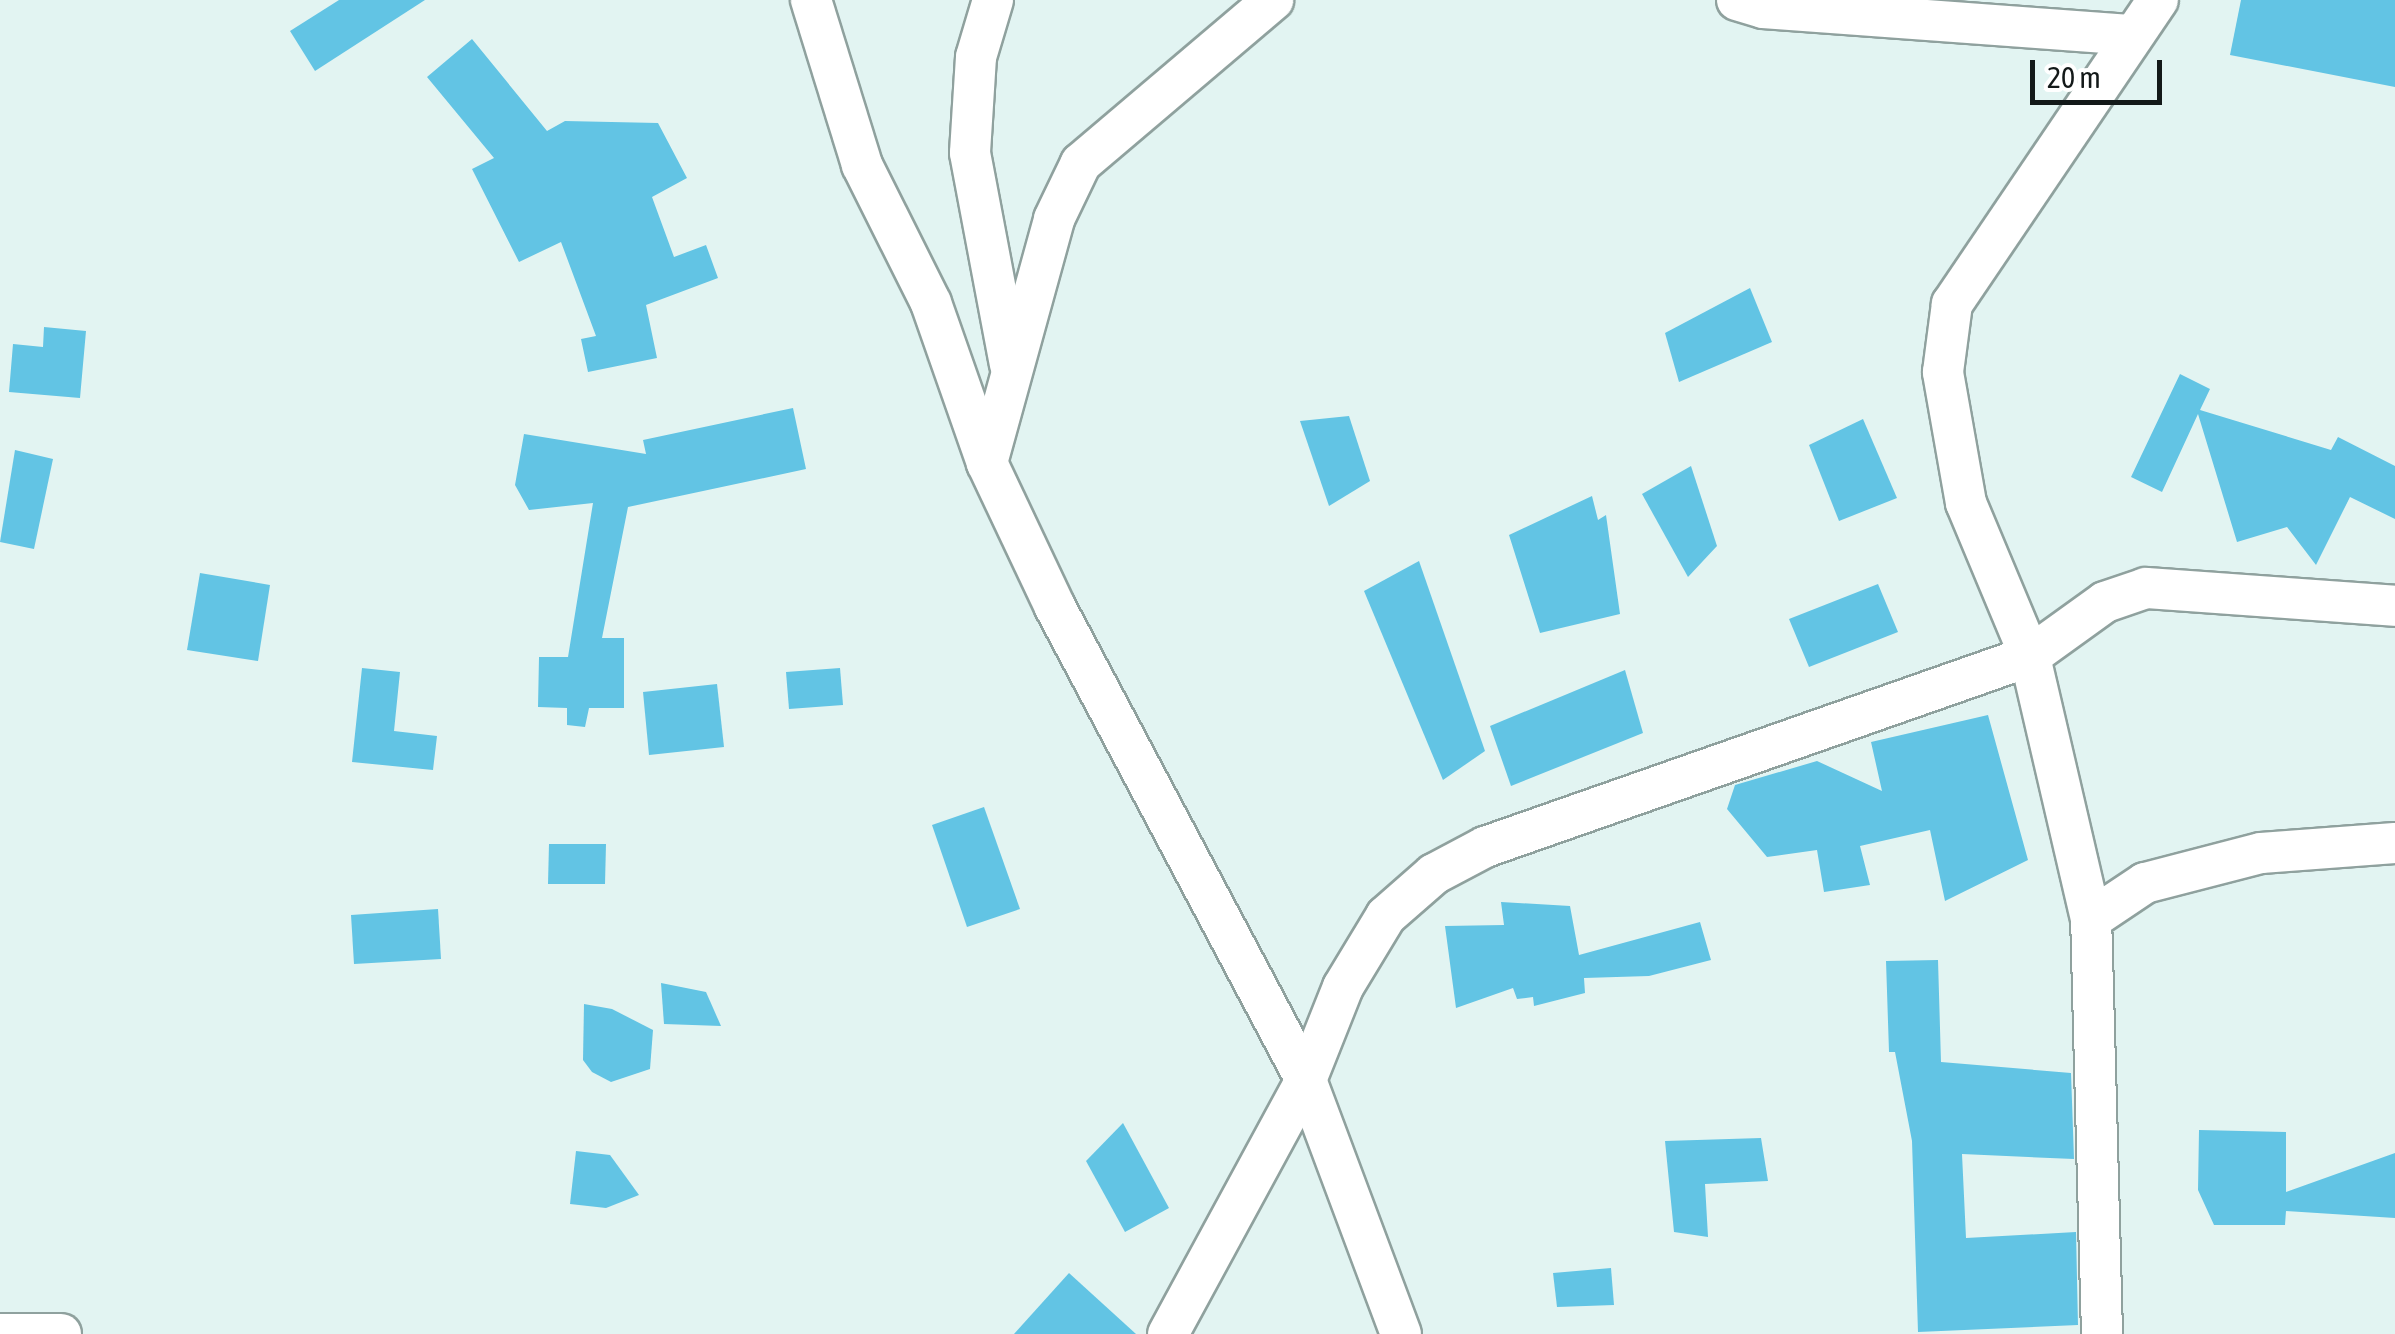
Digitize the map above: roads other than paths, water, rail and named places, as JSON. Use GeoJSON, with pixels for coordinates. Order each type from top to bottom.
{"type":"FeatureCollection","features":[{"type":"Feature","properties":{"kind":"street"},"geometry":{"type":"LineString","coordinates":[[810,0],[862,165],[931,303],[986,463],[1063,624],[1306,1080],[1401,1334]]}},
{"type":"Feature","properties":{"kind":"street"},"geometry":{"type":"LineString","coordinates":[[993,0],[976,57],[970,153],[1012,372]]}},
{"type":"Feature","properties":{"kind":"street"},"geometry":{"type":"LineString","coordinates":[[986,463],[1054,218],[1082,163],[1273,0]]}},
{"type":"Feature","properties":{"kind":"street"},"geometry":{"type":"LineString","coordinates":[[1737,0],[1763,8],[2133,35]]}},
{"type":"Feature","properties":{"kind":"street"},"geometry":{"type":"LineString","coordinates":[[2102,1334],[2091,919],[2030,656],[1966,503],[1944,372],[1945,333],[1952,304],[2158,0]]}},
{"type":"Feature","properties":{"kind":"street"},"geometry":{"type":"LineString","coordinates":[[1168,1334],[1306,1080],[1343,987],[1386,916],[1434,874],[1486,847],[2030,656],[2105,602],[2146,588],[2395,606]]}},
{"type":"Feature","properties":{"kind":"street"},"geometry":{"type":"LineString","coordinates":[[2091,919],[2146,883],[2261,852],[2395,843]]}},
{"type":"Feature","properties":{"kind":"street"},"geometry":{"type":"LineString","coordinates":[[0,1334],[61,1334]]}}]}
